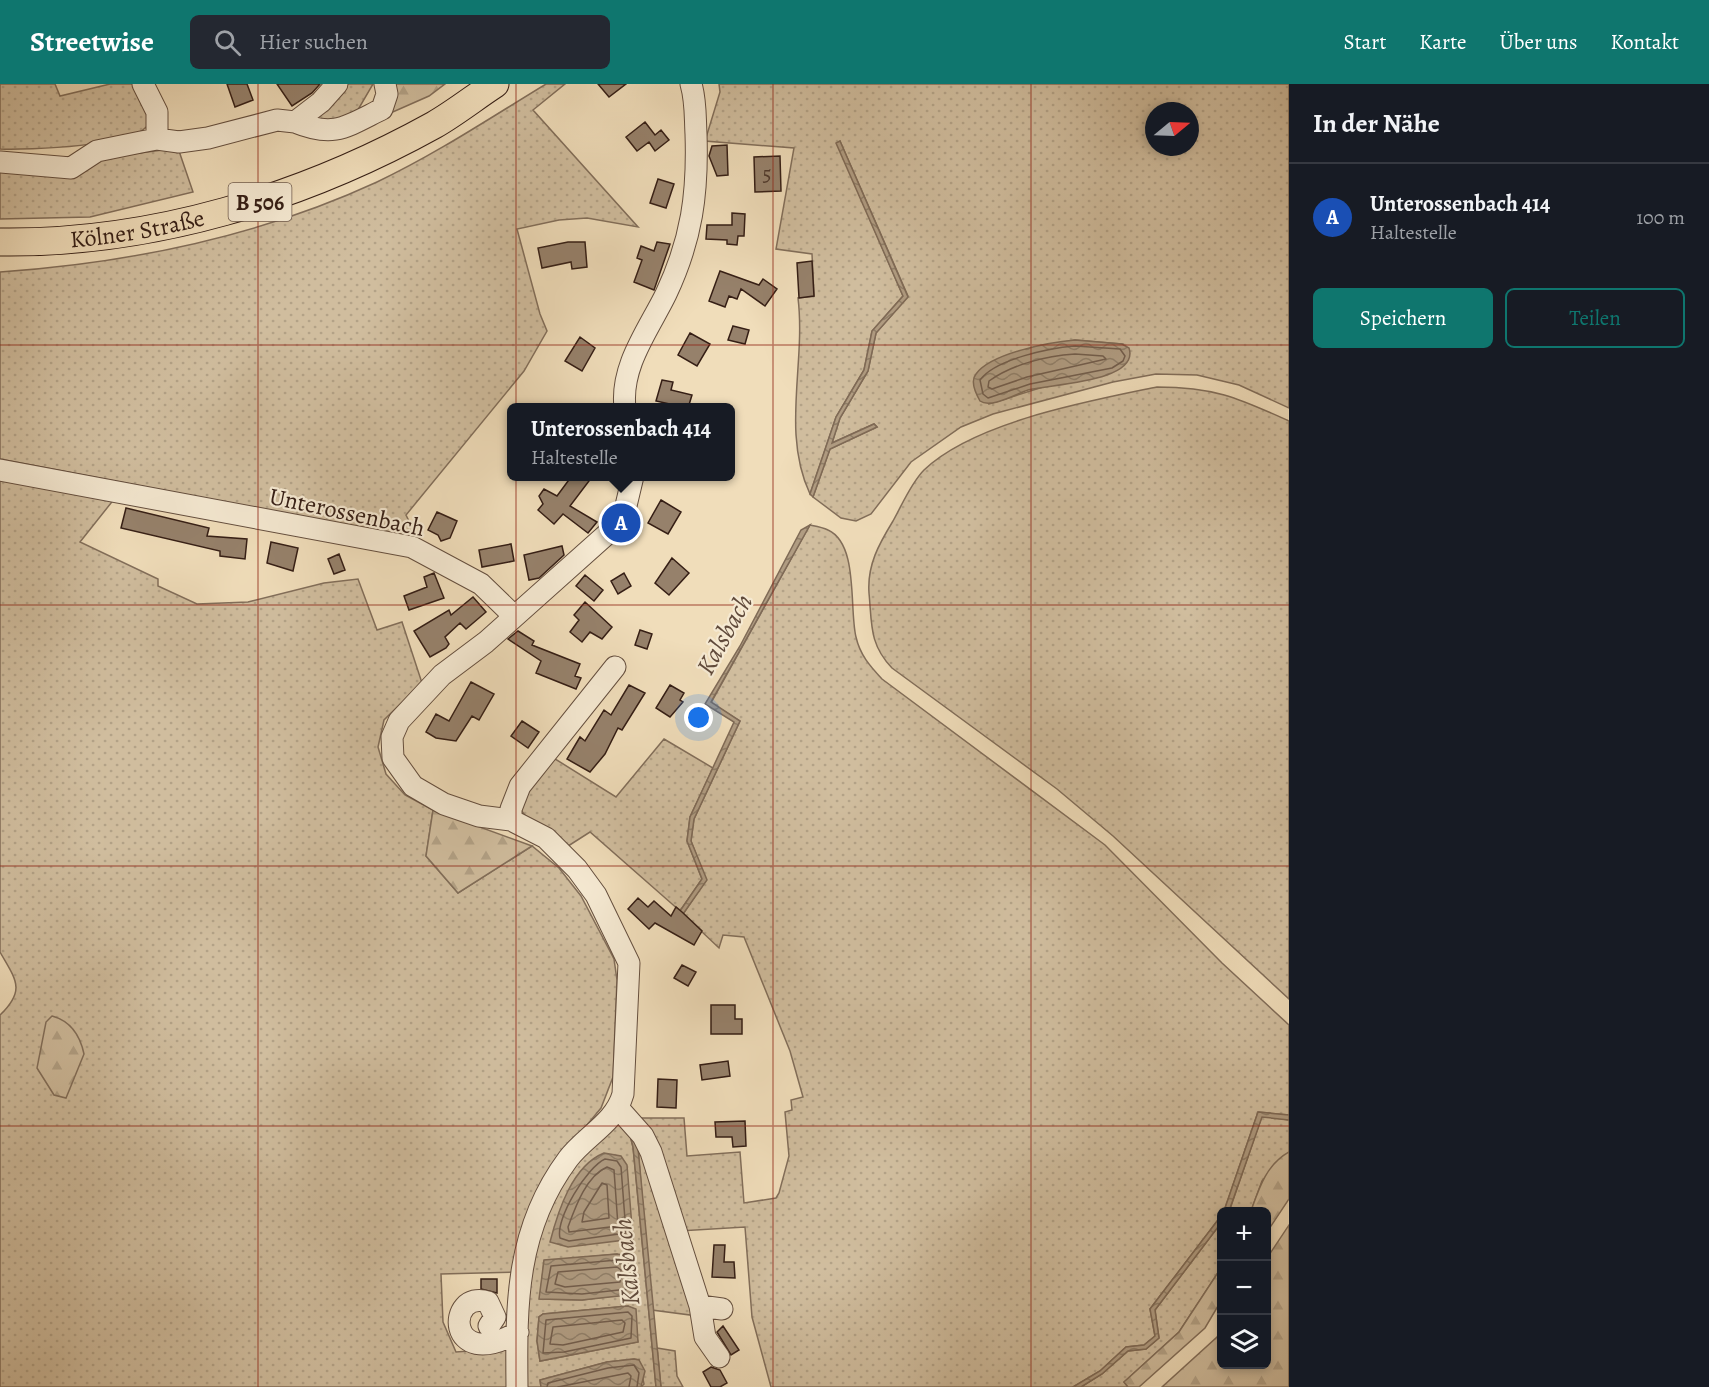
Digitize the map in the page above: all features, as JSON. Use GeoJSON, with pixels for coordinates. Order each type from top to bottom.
{"type":"FeatureCollection","features":[{"type":"Feature","properties":{"kind":"main road","name":"Kölner Straße"},"geometry":{"type":"LineString","coordinates":[[0,242],[72,240],[123,233],[253,204],[337,173],[392,146],[436,124],[495,84]]}},
{"type":"Feature","properties":{"kind":"street"},"geometry":{"type":"LineString","coordinates":[[143,84],[157,112],[157,139]]}},
{"type":"Feature","properties":{"kind":"street"},"geometry":{"type":"LineString","coordinates":[[295,122],[321,102],[337,84]]}},
{"type":"Feature","properties":{"kind":"street"},"geometry":{"type":"LineString","coordinates":[[0,162],[71,168],[97,152],[157,139],[179,142],[208,138],[277,120],[295,122],[316,131],[332,131],[382,109],[387,94],[386,84]]}},
{"type":"Feature","properties":{"kind":"street"},"geometry":{"type":"LineString","coordinates":[[624,403],[623,395],[628,368],[666,293],[683,252],[693,218],[696,197],[697,146],[696,101],[692,84]]}},
{"type":"Feature","properties":{"kind":"street","name":"Unterossenbach"},"geometry":{"type":"LineString","coordinates":[[0,470],[412,547],[481,584],[514,616]]}},
{"type":"Feature","properties":{"kind":"street"},"geometry":{"type":"LineString","coordinates":[[518,1387],[521,1272],[532,1221],[551,1181],[573,1152],[619,1109],[623,1094],[629,963],[596,895],[577,869],[546,838],[511,820],[470,813],[444,804],[413,786],[393,758],[393,737],[399,721],[442,675],[514,616],[607,534],[625,510],[632,481]]}},
{"type":"Feature","properties":{"kind":"street"},"geometry":{"type":"LineString","coordinates":[[511,820],[511,809],[520,786],[615,667]]}},
{"type":"Feature","properties":{"kind":"street"},"geometry":{"type":"LineString","coordinates":[[619,1109],[643,1136],[651,1152],[700,1306],[705,1337],[719,1357]]}},
{"type":"Feature","properties":{"kind":"street"},"geometry":{"type":"LineString","coordinates":[[489,1326],[495,1317],[488,1302],[482,1300],[473,1302],[464,1307],[459,1314],[458,1324],[463,1336],[471,1343],[484,1345],[499,1343],[518,1332]]}},
{"type":"Feature","properties":{"kind":"street"},"geometry":{"type":"LineString","coordinates":[[700,1306],[722,1309]]}},
{"type":"Feature","properties":{"kind":"green space"},"geometry":{"type":"Polygon","coordinates":[[[0,84],[55,84],[60,96],[110,84],[136,84],[148,108],[149,123],[141,131],[104,142],[56,148],[0,149],[0,84]]]}},
{"type":"Feature","properties":{"kind":"green space"},"geometry":{"type":"Polygon","coordinates":[[[342,84],[373,84],[352,120],[326,128],[313,115],[342,84]]]}},
{"type":"Feature","properties":{"kind":"green space"},"geometry":{"type":"Polygon","coordinates":[[[391,84],[445,84],[429,96],[386,115],[391,84]]]}},
{"type":"Feature","properties":{"kind":"green space"},"geometry":{"type":"Polygon","coordinates":[[[546,84],[565,84],[533,110],[638,227],[587,218],[559,220],[517,229],[540,314],[547,331],[524,371],[406,515],[418,539],[0,459],[0,272],[49,268],[145,254],[240,232],[286,218],[332,201],[399,171],[546,84]]]}},
{"type":"Feature","properties":{"kind":"green space"},"geometry":{"type":"Polygon","coordinates":[[[719,84],[1289,84],[1289,408],[1239,385],[1197,375],[1156,374],[1113,382],[993,414],[961,427],[911,462],[871,514],[856,521],[841,518],[813,497],[830,449],[877,427],[874,424],[832,443],[840,418],[868,371],[876,333],[908,296],[840,141],[837,143],[903,296],[872,331],[864,370],[836,417],[810,494],[801,470],[797,446],[796,398],[800,323],[798,298],[814,296],[812,254],[776,249],[794,148],[705,141],[720,92],[719,84]],[[1075,340],[1033,348],[989,364],[989,404],[1046,386],[1122,344],[1075,340]]]}},
{"type":"Feature","properties":{"kind":"green space"},"geometry":{"type":"Polygon","coordinates":[[[178,148],[193,192],[90,217],[0,219],[0,171],[178,148]]]}},
{"type":"Feature","properties":{"kind":"green space"},"geometry":{"type":"Polygon","coordinates":[[[1157,387],[1195,389],[1226,395],[1289,421],[1289,999],[1113,836],[1057,789],[892,668],[879,651],[873,633],[869,593],[872,564],[907,494],[924,470],[946,453],[1002,426],[1067,407],[1157,387]]]}},
{"type":"Feature","properties":{"kind":"green space"},"geometry":{"type":"Polygon","coordinates":[[[0,475],[115,498],[80,542],[158,579],[158,586],[197,604],[248,602],[324,583],[358,579],[377,630],[402,622],[422,683],[384,720],[378,747],[386,774],[405,795],[433,810],[426,856],[458,893],[532,846],[559,868],[581,896],[614,959],[617,980],[613,1077],[601,1108],[568,1148],[515,1272],[441,1274],[443,1322],[456,1352],[511,1348],[512,1387],[0,1387],[0,1015],[13,999],[16,985],[0,952],[0,475]]]}},
{"type":"Feature","properties":{"kind":"green space"},"geometry":{"type":"Polygon","coordinates":[[[810,525],[828,530],[838,537],[849,563],[854,625],[860,649],[882,679],[1105,845],[1222,963],[1289,1025],[1289,1115],[1258,1112],[1225,1207],[1217,1207],[1217,1221],[1150,1309],[1155,1336],[1144,1345],[1126,1347],[1100,1371],[1073,1387],[771,1387],[752,1317],[745,1227],[679,1231],[634,1118],[684,1118],[687,1156],[740,1152],[744,1203],[776,1198],[779,1193],[789,1156],[785,1112],[792,1110],[791,1100],[803,1097],[790,1051],[744,937],[723,935],[719,948],[683,914],[706,880],[691,841],[694,819],[740,721],[711,703],[810,525]]]}},
{"type":"Feature","properties":{"kind":"green space"},"geometry":{"type":"Polygon","coordinates":[[[664,739],[713,768],[690,817],[687,841],[702,879],[680,911],[590,832],[565,848],[530,822],[521,810],[526,788],[552,757],[616,797],[664,739]]]}},
{"type":"Feature","properties":{"kind":"green space"},"geometry":{"type":"Polygon","coordinates":[[[433,810],[532,846],[458,893],[426,856],[433,810]]]}},
{"type":"Feature","properties":{"kind":"green space"},"geometry":{"type":"Polygon","coordinates":[[[52,1016],[64,1021],[74,1030],[84,1054],[66,1098],[54,1095],[37,1068],[46,1022],[52,1016]]]}},
{"type":"Feature","properties":{"kind":"green space"},"geometry":{"type":"Polygon","coordinates":[[[1262,1116],[1289,1120],[1289,1152],[1262,1181],[1252,1207],[1231,1207],[1262,1116]]]}},
{"type":"Feature","properties":{"kind":"green space"},"geometry":{"type":"Polygon","coordinates":[[[614,1123],[628,1127],[633,1147],[656,1387],[641,1387],[644,1384],[639,1360],[634,1359],[607,1362],[540,1380],[541,1387],[523,1387],[527,1273],[556,1184],[614,1123]],[[617,1254],[544,1261],[540,1299],[582,1300],[637,1293],[617,1254]],[[628,1306],[543,1314],[539,1317],[537,1341],[540,1361],[638,1342],[628,1306]]]}},
{"type":"Feature","properties":{"kind":"green space"},"geometry":{"type":"Polygon","coordinates":[[[637,1138],[698,1316],[652,1310],[637,1138]]]}},
{"type":"Feature","properties":{"kind":"green space"},"geometry":{"type":"Polygon","coordinates":[[[1289,1152],[1289,1199],[1271,1226],[1271,1207],[1252,1207],[1269,1170],[1289,1152]]]}},
{"type":"Feature","properties":{"kind":"green space"},"geometry":{"type":"Polygon","coordinates":[[[1289,1225],[1289,1387],[1162,1387],[1217,1337],[1217,1369],[1271,1369],[1271,1252],[1289,1225]]]}},
{"type":"Feature","properties":{"kind":"green space"},"geometry":{"type":"Polygon","coordinates":[[[1217,1228],[1217,1274],[1179,1332],[1124,1382],[1128,1387],[1081,1387],[1102,1374],[1128,1351],[1146,1349],[1159,1338],[1155,1310],[1217,1228]]]}},
{"type":"Feature","properties":{"kind":"green space"},"geometry":{"type":"Polygon","coordinates":[[[1217,1274],[1217,1308],[1205,1328],[1139,1387],[1128,1387],[1124,1382],[1179,1332],[1217,1274]]]}},
{"type":"Feature","properties":{"kind":"green space"},"geometry":{"type":"Polygon","coordinates":[[[657,1348],[675,1351],[677,1376],[683,1387],[661,1387],[657,1348]]]}},
{"type":"Feature","properties":{"kind":"water"},"geometry":{"type":"Polygon","coordinates":[[[840,141],[908,297],[876,333],[868,371],[840,418],[832,443],[874,424],[877,427],[830,449],[813,497],[810,494],[836,417],[864,370],[872,331],[903,296],[836,143],[840,141]]]}},
{"type":"Feature","properties":{"kind":"water"},"geometry":{"type":"Polygon","coordinates":[[[1075,340],[1122,344],[1129,348],[1129,359],[1121,368],[1091,380],[1028,390],[997,402],[980,401],[975,391],[974,377],[994,360],[1022,350],[1075,340]]]}},
{"type":"Feature","properties":{"kind":"water"},"geometry":{"type":"Polygon","coordinates":[[[810,525],[711,702],[740,721],[694,819],[691,841],[707,880],[683,914],[680,911],[702,879],[687,841],[690,817],[734,722],[705,704],[740,646],[801,530],[810,525]]]}},
{"type":"Feature","properties":{"kind":"water"},"geometry":{"type":"Polygon","coordinates":[[[1258,1112],[1289,1115],[1289,1120],[1262,1117],[1230,1207],[1225,1207],[1258,1112]]]}},
{"type":"Feature","properties":{"kind":"water"},"geometry":{"type":"Polygon","coordinates":[[[628,1127],[637,1138],[661,1387],[656,1387],[633,1147],[628,1127]]]}},
{"type":"Feature","properties":{"kind":"water"},"geometry":{"type":"Polygon","coordinates":[[[604,1153],[621,1156],[627,1165],[633,1239],[568,1247],[550,1242],[562,1204],[575,1179],[593,1159],[604,1153]]]}},
{"type":"Feature","properties":{"kind":"water"},"geometry":{"type":"Polygon","coordinates":[[[1217,1221],[1217,1228],[1155,1310],[1159,1338],[1146,1349],[1128,1351],[1102,1374],[1081,1387],[1073,1387],[1100,1371],[1126,1347],[1144,1345],[1155,1336],[1150,1309],[1217,1221]]]}},
{"type":"Feature","properties":{"kind":"water","name":"Kalsbach"},"geometry":{"type":"Polygon","coordinates":[[[617,1254],[631,1256],[634,1262],[637,1294],[582,1300],[539,1299],[544,1260],[617,1254]]]}},
{"type":"Feature","properties":{"kind":"water"},"geometry":{"type":"Polygon","coordinates":[[[628,1306],[636,1309],[638,1342],[540,1361],[537,1341],[539,1317],[543,1314],[628,1306]]]}},
{"type":"Feature","properties":{"kind":"water"},"geometry":{"type":"Polygon","coordinates":[[[639,1360],[645,1371],[641,1387],[541,1387],[540,1380],[607,1362],[639,1360]]]}},
{"type":"Feature","properties":{"kind":"building"},"geometry":{"type":"Polygon","coordinates":[[[227,84],[247,84],[253,100],[235,107],[227,84]]]}},
{"type":"Feature","properties":{"kind":"building"},"geometry":{"type":"Polygon","coordinates":[[[277,84],[320,84],[312,93],[292,106],[277,84]]]}},
{"type":"Feature","properties":{"kind":"building"},"geometry":{"type":"Polygon","coordinates":[[[598,84],[626,84],[609,97],[598,84]]]}},
{"type":"Feature","properties":{"kind":"building"},"geometry":{"type":"Polygon","coordinates":[[[645,122],[655,135],[661,130],[669,140],[655,151],[649,142],[637,151],[626,137],[645,122]]]}},
{"type":"Feature","properties":{"kind":"building"},"geometry":{"type":"Polygon","coordinates":[[[727,145],[728,175],[717,176],[709,156],[712,146],[727,145]]]}},
{"type":"Feature","properties":{"kind":"building"},"geometry":{"type":"Polygon","coordinates":[[[780,156],[781,191],[755,192],[754,157],[780,156]]]}},
{"type":"Feature","properties":{"kind":"building"},"geometry":{"type":"Polygon","coordinates":[[[658,179],[674,184],[666,208],[650,203],[658,179]]]}},
{"type":"Feature","properties":{"kind":"building"},"geometry":{"type":"Polygon","coordinates":[[[732,213],[745,214],[744,236],[738,236],[737,245],[727,244],[727,240],[706,239],[707,225],[732,225],[732,213]]]}},
{"type":"Feature","properties":{"kind":"building"},"geometry":{"type":"Polygon","coordinates":[[[568,242],[585,242],[587,267],[572,269],[571,262],[542,268],[538,248],[568,242]]]}},
{"type":"Feature","properties":{"kind":"building"},"geometry":{"type":"Polygon","coordinates":[[[657,242],[670,244],[654,290],[634,282],[642,260],[637,258],[641,246],[654,251],[657,242]]]}},
{"type":"Feature","properties":{"kind":"building"},"geometry":{"type":"Polygon","coordinates":[[[812,261],[814,296],[799,298],[797,263],[812,261]]]}},
{"type":"Feature","properties":{"kind":"building"},"geometry":{"type":"Polygon","coordinates":[[[720,271],[759,285],[763,279],[777,289],[765,306],[741,289],[737,299],[729,296],[725,307],[709,301],[720,271]]]}},
{"type":"Feature","properties":{"kind":"building"},"geometry":{"type":"Polygon","coordinates":[[[733,326],[749,330],[745,344],[728,340],[733,326]]]}},
{"type":"Feature","properties":{"kind":"building"},"geometry":{"type":"Polygon","coordinates":[[[690,333],[710,344],[697,366],[678,355],[690,333]]]}},
{"type":"Feature","properties":{"kind":"building"},"geometry":{"type":"Polygon","coordinates":[[[580,337],[595,348],[582,371],[565,361],[580,337]]]}},
{"type":"Feature","properties":{"kind":"building"},"geometry":{"type":"Polygon","coordinates":[[[662,380],[673,382],[671,390],[692,395],[690,403],[656,401],[662,380]]]}},
{"type":"Feature","properties":{"kind":"building"},"geometry":{"type":"Polygon","coordinates":[[[568,481],[589,481],[570,506],[597,522],[588,533],[563,514],[554,524],[538,510],[543,504],[539,496],[544,489],[557,496],[568,481]]]}},
{"type":"Feature","properties":{"kind":"building"},"geometry":{"type":"Polygon","coordinates":[[[661,500],[681,512],[668,534],[648,523],[661,500]]]}},
{"type":"Feature","properties":{"kind":"building"},"geometry":{"type":"Polygon","coordinates":[[[126,508],[209,528],[207,536],[247,539],[245,559],[220,556],[220,551],[121,528],[126,508]]]}},
{"type":"Feature","properties":{"kind":"building"},"geometry":{"type":"Polygon","coordinates":[[[437,512],[457,521],[450,538],[441,541],[438,535],[428,530],[437,512]]]}},
{"type":"Feature","properties":{"kind":"building"},"geometry":{"type":"Polygon","coordinates":[[[271,542],[298,548],[293,571],[267,563],[271,542]]]}},
{"type":"Feature","properties":{"kind":"building"},"geometry":{"type":"Polygon","coordinates":[[[511,544],[514,561],[482,567],[479,550],[511,544]]]}},
{"type":"Feature","properties":{"kind":"building"},"geometry":{"type":"Polygon","coordinates":[[[562,546],[564,555],[539,578],[529,580],[524,555],[562,546]]]}},
{"type":"Feature","properties":{"kind":"building"},"geometry":{"type":"Polygon","coordinates":[[[339,554],[345,570],[334,574],[328,559],[339,554]]]}},
{"type":"Feature","properties":{"kind":"building"},"geometry":{"type":"Polygon","coordinates":[[[672,558],[689,573],[669,595],[655,583],[672,558]]]}},
{"type":"Feature","properties":{"kind":"building"},"geometry":{"type":"Polygon","coordinates":[[[434,573],[444,598],[409,610],[404,596],[427,587],[424,577],[434,573]]]}},
{"type":"Feature","properties":{"kind":"building"},"geometry":{"type":"Polygon","coordinates":[[[624,573],[631,586],[618,594],[611,581],[624,573]]]}},
{"type":"Feature","properties":{"kind":"building"},"geometry":{"type":"Polygon","coordinates":[[[585,575],[603,590],[594,601],[576,586],[585,575]]]}},
{"type":"Feature","properties":{"kind":"building"},"geometry":{"type":"Polygon","coordinates":[[[473,597],[486,612],[466,629],[460,623],[445,637],[449,644],[446,648],[430,657],[414,631],[449,610],[451,615],[473,597]]]}},
{"type":"Feature","properties":{"kind":"building"},"geometry":{"type":"Polygon","coordinates":[[[585,602],[612,627],[602,639],[590,632],[582,642],[570,632],[579,620],[574,615],[585,602]]]}},
{"type":"Feature","properties":{"kind":"building"},"geometry":{"type":"Polygon","coordinates":[[[640,630],[652,634],[647,649],[635,645],[640,630]]]}},
{"type":"Feature","properties":{"kind":"building"},"geometry":{"type":"Polygon","coordinates":[[[518,631],[534,641],[532,645],[580,664],[575,676],[581,678],[576,689],[536,673],[541,661],[508,639],[518,631]]]}},
{"type":"Feature","properties":{"kind":"building"},"geometry":{"type":"Polygon","coordinates":[[[471,682],[494,694],[479,720],[472,716],[456,741],[436,738],[426,732],[436,714],[449,721],[471,682]]]}},
{"type":"Feature","properties":{"kind":"building"},"geometry":{"type":"Polygon","coordinates":[[[629,685],[645,693],[622,730],[618,728],[605,754],[590,772],[567,759],[580,737],[585,741],[604,710],[611,715],[629,685]]]}},
{"type":"Feature","properties":{"kind":"building"},"geometry":{"type":"Polygon","coordinates":[[[670,685],[684,693],[680,700],[683,702],[670,717],[656,708],[670,685]]]}},
{"type":"Feature","properties":{"kind":"building"},"geometry":{"type":"Polygon","coordinates":[[[522,721],[539,732],[528,748],[511,736],[522,721]]]}},
{"type":"Feature","properties":{"kind":"building"},"geometry":{"type":"Polygon","coordinates":[[[638,898],[648,907],[654,901],[671,916],[676,907],[682,912],[702,931],[694,945],[655,923],[649,929],[628,909],[638,898]]]}},
{"type":"Feature","properties":{"kind":"building"},"geometry":{"type":"Polygon","coordinates":[[[682,965],[696,972],[688,986],[674,978],[682,965]]]}},
{"type":"Feature","properties":{"kind":"building"},"geometry":{"type":"Polygon","coordinates":[[[711,1005],[735,1005],[735,1019],[742,1019],[742,1034],[711,1034],[711,1005]]]}},
{"type":"Feature","properties":{"kind":"building"},"geometry":{"type":"Polygon","coordinates":[[[728,1061],[730,1076],[702,1080],[700,1065],[728,1061]]]}},
{"type":"Feature","properties":{"kind":"building"},"geometry":{"type":"Polygon","coordinates":[[[658,1079],[677,1080],[676,1108],[657,1107],[658,1079]]]}},
{"type":"Feature","properties":{"kind":"building"},"geometry":{"type":"Polygon","coordinates":[[[745,1121],[746,1146],[733,1147],[732,1137],[716,1137],[715,1122],[745,1121]]]}},
{"type":"Feature","properties":{"kind":"building"},"geometry":{"type":"Polygon","coordinates":[[[714,1245],[725,1245],[724,1262],[734,1262],[735,1278],[712,1277],[714,1245]]]}},
{"type":"Feature","properties":{"kind":"building"},"geometry":{"type":"Polygon","coordinates":[[[481,1279],[497,1279],[497,1293],[481,1289],[481,1279]]]}},
{"type":"Feature","properties":{"kind":"building"},"geometry":{"type":"Polygon","coordinates":[[[723,1326],[739,1350],[731,1355],[717,1332],[723,1326]]]}},
{"type":"Feature","properties":{"kind":"building"},"geometry":{"type":"Polygon","coordinates":[[[711,1367],[720,1370],[727,1383],[720,1387],[711,1387],[703,1372],[711,1367]]]}},
{"type":"Feature","properties":{"kind":"place","name":"Unterossenbach 414"},"geometry":{"type":"Point","coordinates":[621,523]}}]}
